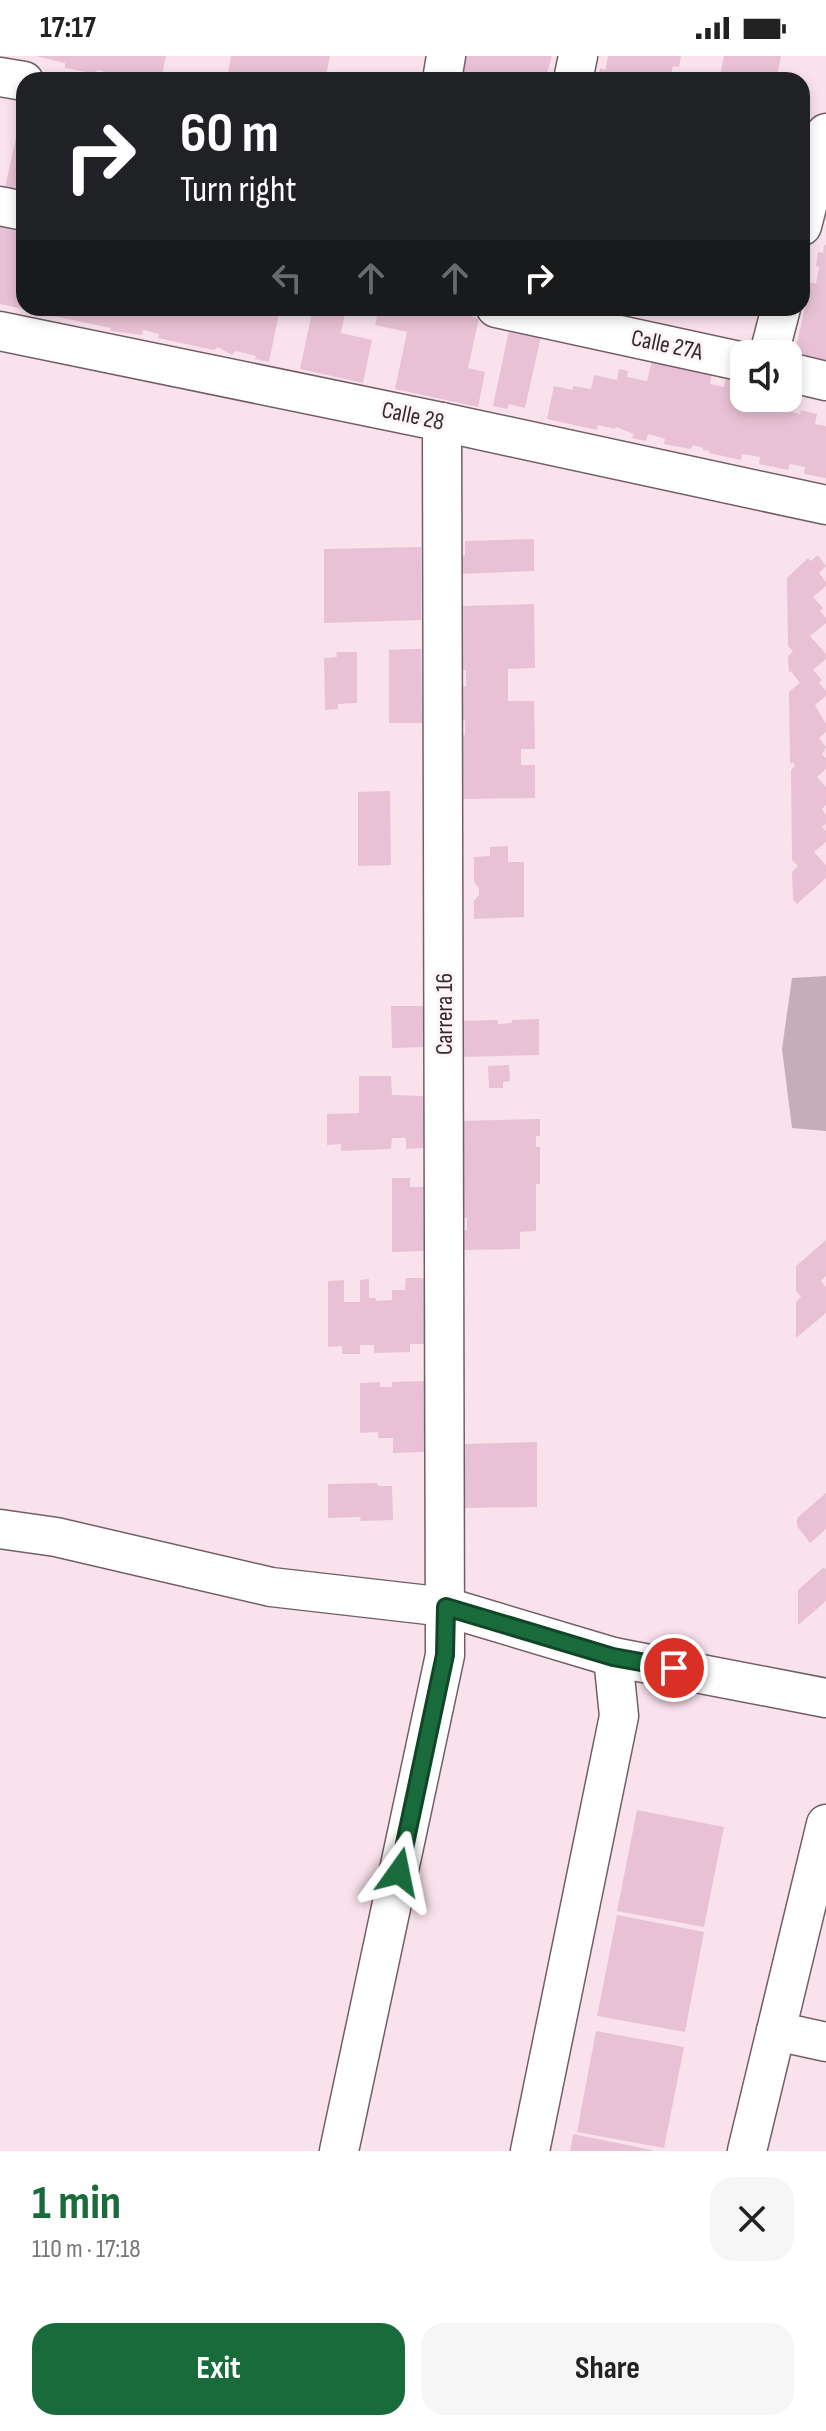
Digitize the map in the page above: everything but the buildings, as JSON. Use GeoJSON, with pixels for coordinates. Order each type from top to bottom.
{"type":"FeatureCollection","features":[{"type":"Feature","properties":{"kind":"street"},"geometry":{"type":"LineString","coordinates":[[810,195],[826,133]]}},
{"type":"Feature","properties":{"kind":"street","name":"Calle 27A"},"geometry":{"type":"LineString","coordinates":[[541,316],[730,359]]}},
{"type":"Feature","properties":{"kind":"street"},"geometry":{"type":"LineString","coordinates":[[773,340],[779,316]]}},
{"type":"Feature","properties":{"kind":"street","name":"Calle 28"},"geometry":{"type":"LineString","coordinates":[[0,331],[826,505]]}},
{"type":"Feature","properties":{"kind":"street"},"geometry":{"type":"LineString","coordinates":[[802,375],[826,381]]}},
{"type":"Feature","properties":{"kind":"street","name":"Carrera 16"},"geometry":{"type":"LineString","coordinates":[[339,2151],[445,1655],[442,422]]}},
{"type":"Feature","properties":{"kind":"street"},"geometry":{"type":"LineString","coordinates":[[0,1529],[56,1537],[271,1587],[446,1607],[613,1657],[826,1698]]}},
{"type":"Feature","properties":{"kind":"street"},"geometry":{"type":"LineString","coordinates":[[530,2151],[619,1716],[613,1657]]}},
{"type":"Feature","properties":{"kind":"street"},"geometry":{"type":"LineString","coordinates":[[747,2151],[776,2031],[819,1884],[826,1824]]}},
{"type":"Feature","properties":{"kind":"street"},"geometry":{"type":"LineString","coordinates":[[776,2031],[826,2042]]}},
{"type":"Feature","properties":{"kind":"shaded area"},"geometry":{"type":"Polygon","coordinates":[[[826,976],[826,1131],[792,1128],[782,1049],[792,978],[826,976]]]}},
{"type":"Feature","properties":{"kind":"route"},"geometry":{"type":"LineString","coordinates":[[399,1872],[445,1655],[446,1607],[613,1657],[674,1668]]}}]}
